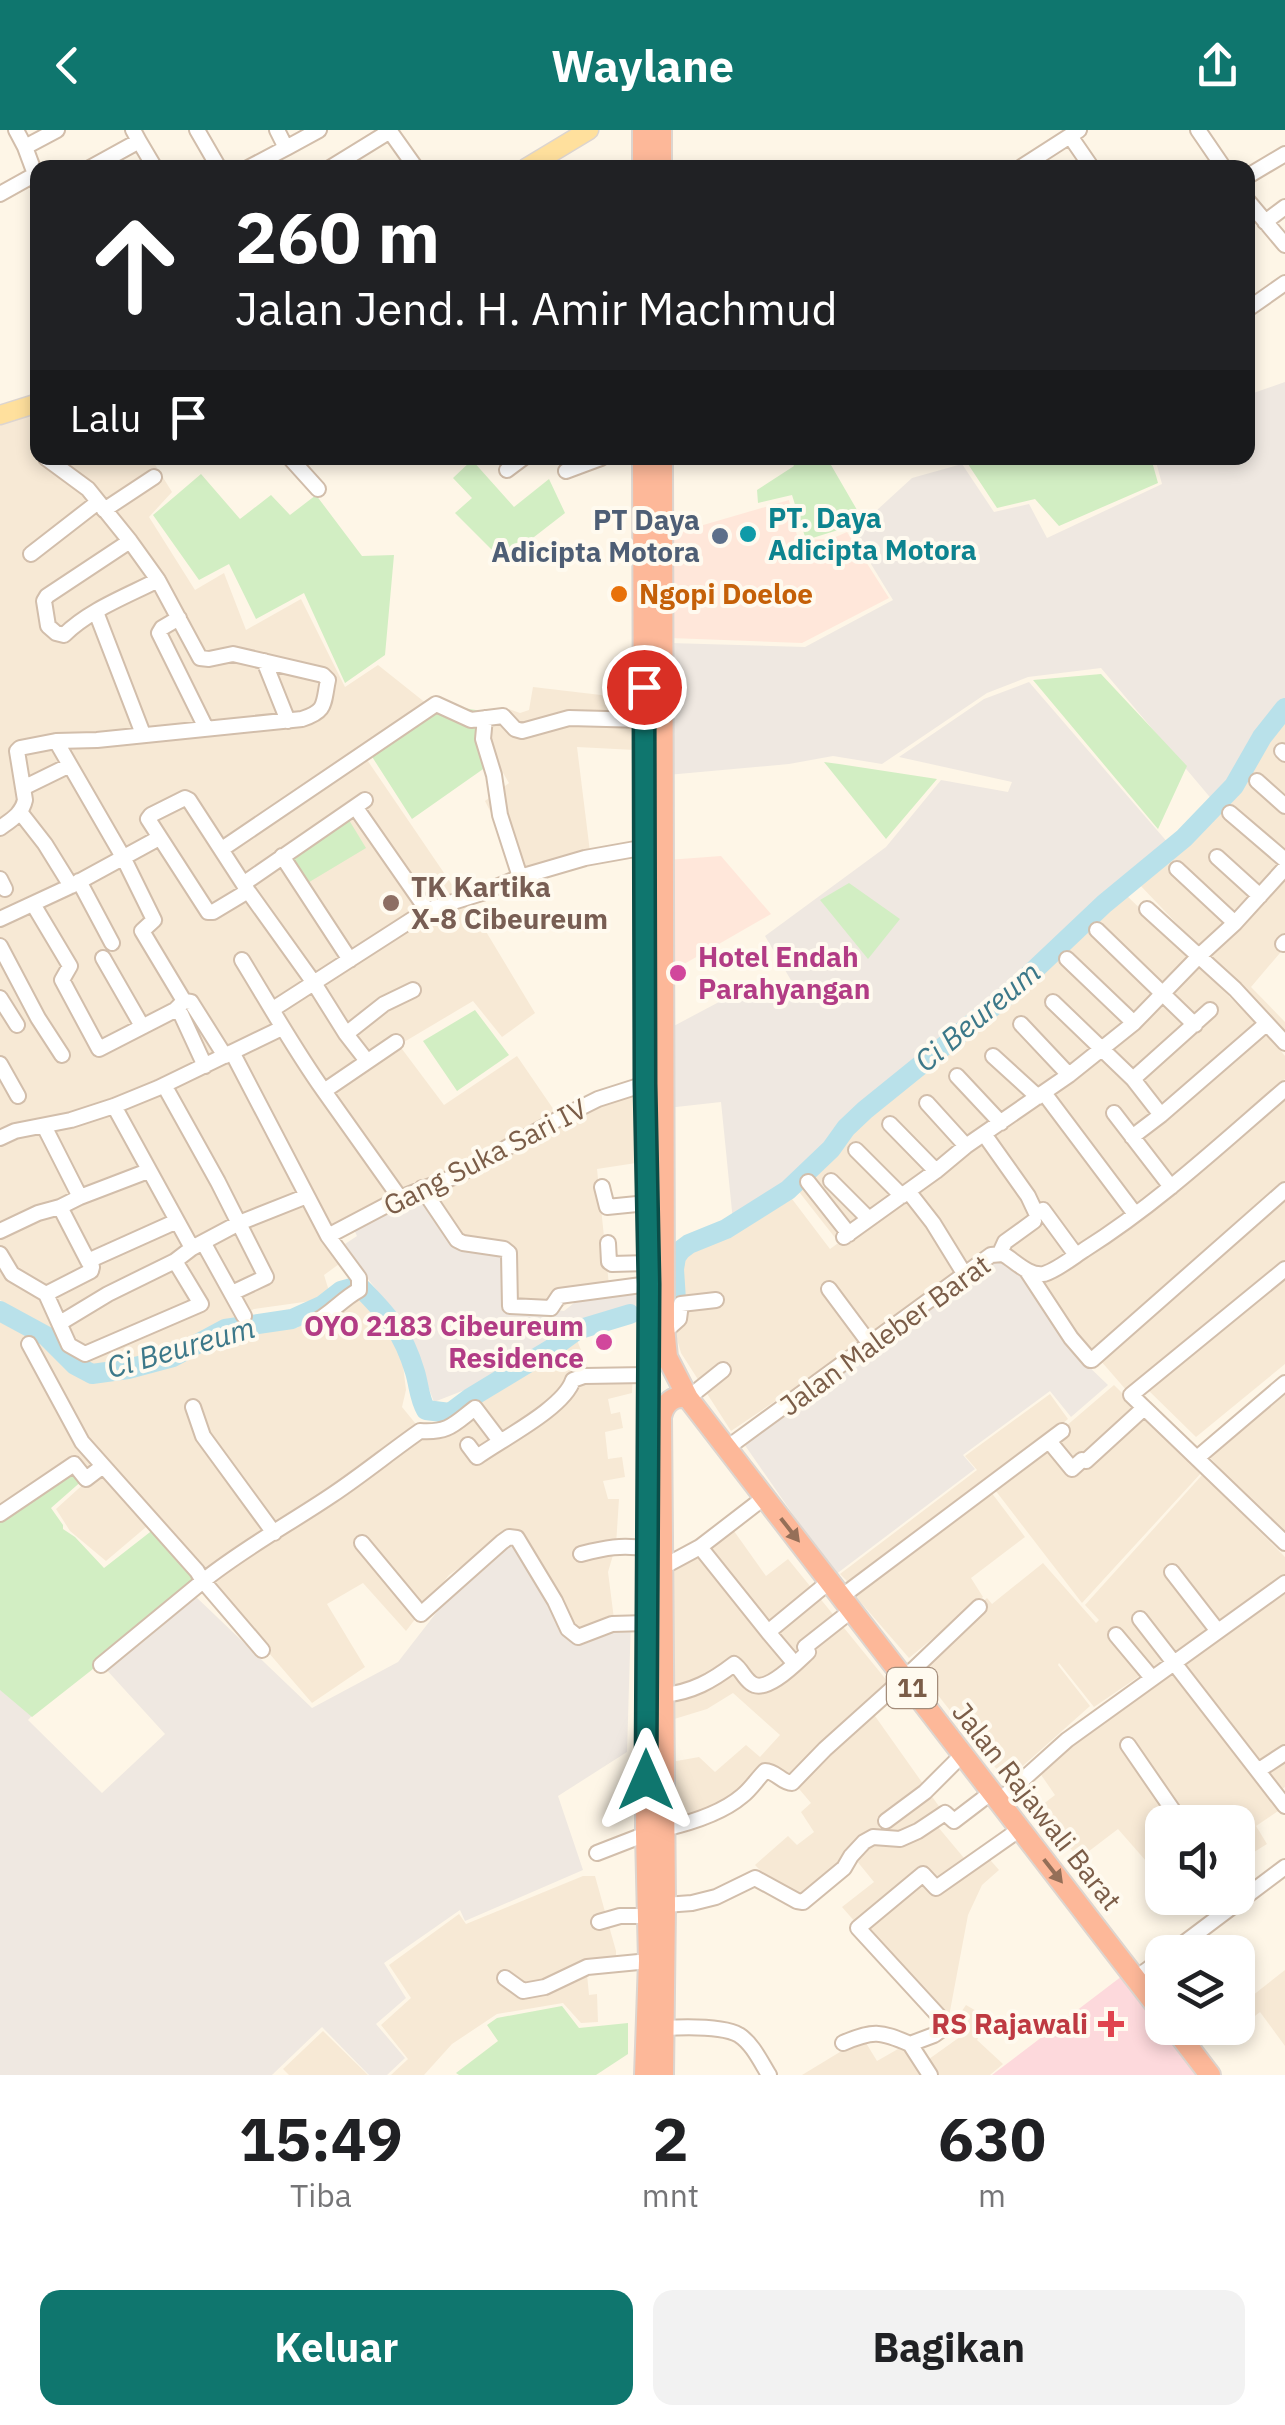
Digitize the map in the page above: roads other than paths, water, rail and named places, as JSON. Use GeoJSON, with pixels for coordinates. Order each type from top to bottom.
{"type":"FeatureCollection","features":[{"type":"Feature","properties":{"kind":"highway"},"geometry":{"type":"LineString","coordinates":[[643,130],[643,160]]}},
{"type":"Feature","properties":{"kind":"highway"},"geometry":{"type":"LineString","coordinates":[[660,130],[661,160]]}},
{"type":"Feature","properties":{"kind":"highway","name":"11"},"geometry":{"type":"LineString","coordinates":[[643,465],[644,720],[653,846],[659,1331],[647,1376],[646,1623],[664,1694],[655,1831]]}},
{"type":"Feature","properties":{"kind":"highway","name":"11"},"geometry":{"type":"LineString","coordinates":[[659,1331],[649,1273],[645,1084],[662,465]]}},
{"type":"Feature","properties":{"kind":"highway","name":"Jalan Rajawali Barat"},"geometry":{"type":"LineString","coordinates":[[659,1331],[688,1398],[1145,1990]]}},
{"type":"Feature","properties":{"kind":"highway","name":"11"},"geometry":{"type":"LineString","coordinates":[[645,2075],[656,2028],[655,1665],[661,1568],[661,1417],[669,1401],[688,1398]]}},
{"type":"Feature","properties":{"kind":"highway","name":"11"},"geometry":{"type":"LineString","coordinates":[[656,1910],[649,1961],[663,2075]]}},
{"type":"Feature","properties":{"kind":"highway"},"geometry":{"type":"LineString","coordinates":[[1187,2045],[1210,2075]]}},
{"type":"Feature","properties":{"kind":"main road"},"geometry":{"type":"LineString","coordinates":[[539,160],[589,130]]}},
{"type":"Feature","properties":{"kind":"main road"},"geometry":{"type":"LineString","coordinates":[[0,415],[30,405]]}},
{"type":"Feature","properties":{"kind":"street"},"geometry":{"type":"LineString","coordinates":[[16,130],[30,161]]}},
{"type":"Feature","properties":{"kind":"street"},"geometry":{"type":"LineString","coordinates":[[25,146],[57,130]]}},
{"type":"Feature","properties":{"kind":"street"},"geometry":{"type":"LineString","coordinates":[[197,130],[215,160]]}},
{"type":"Feature","properties":{"kind":"street"},"geometry":{"type":"LineString","coordinates":[[276,130],[286,148]]}},
{"type":"Feature","properties":{"kind":"street"},"geometry":{"type":"LineString","coordinates":[[263,160],[318,130]]}},
{"type":"Feature","properties":{"kind":"street"},"geometry":{"type":"LineString","coordinates":[[342,160],[389,130],[410,160]]}},
{"type":"Feature","properties":{"kind":"street"},"geometry":{"type":"LineString","coordinates":[[1198,130],[1219,160]]}},
{"type":"Feature","properties":{"kind":"street"},"geometry":{"type":"LineString","coordinates":[[1032,160],[1074,133],[1088,160]]}},
{"type":"Feature","properties":{"kind":"street"},"geometry":{"type":"LineString","coordinates":[[101,160],[136,135],[150,160]]}},
{"type":"Feature","properties":{"kind":"street"},"geometry":{"type":"LineString","coordinates":[[1255,172],[1285,154]]}},
{"type":"Feature","properties":{"kind":"street"},"geometry":{"type":"LineString","coordinates":[[0,194],[30,182]]}},
{"type":"Feature","properties":{"kind":"street"},"geometry":{"type":"LineString","coordinates":[[1265,222],[1285,207]]}},
{"type":"Feature","properties":{"kind":"street"},"geometry":{"type":"LineString","coordinates":[[1255,211],[1285,245]]}},
{"type":"Feature","properties":{"kind":"street"},"geometry":{"type":"LineString","coordinates":[[1255,303],[1285,283]]}},
{"type":"Feature","properties":{"kind":"street"},"geometry":{"type":"LineString","coordinates":[[0,828],[20,812],[25,800],[18,749],[288,720],[319,713],[327,677],[234,654],[204,660],[158,580],[130,541],[88,489],[55,465]]}},
{"type":"Feature","properties":{"kind":"street"},"geometry":{"type":"LineString","coordinates":[[296,465],[318,489]]}},
{"type":"Feature","properties":{"kind":"street"},"geometry":{"type":"LineString","coordinates":[[507,470],[514,465]]}},
{"type":"Feature","properties":{"kind":"street"},"geometry":{"type":"LineString","coordinates":[[566,471],[582,465]]}},
{"type":"Feature","properties":{"kind":"street"},"geometry":{"type":"LineString","coordinates":[[31,554],[101,506],[154,477]]}},
{"type":"Feature","properties":{"kind":"street"},"geometry":{"type":"LineString","coordinates":[[130,541],[45,599],[48,626],[62,635],[74,624],[158,580]]}},
{"type":"Feature","properties":{"kind":"street"},"geometry":{"type":"LineString","coordinates":[[96,612],[142,734]]}},
{"type":"Feature","properties":{"kind":"street"},"geometry":{"type":"LineString","coordinates":[[179,618],[159,633],[206,728]]}},
{"type":"Feature","properties":{"kind":"street"},"geometry":{"type":"LineString","coordinates":[[264,661],[288,720]]}},
{"type":"Feature","properties":{"kind":"street"},"geometry":{"type":"LineString","coordinates":[[222,849],[434,705],[440,704],[467,719],[503,716],[520,731],[569,718],[644,720]]}},
{"type":"Feature","properties":{"kind":"street"},"geometry":{"type":"LineString","coordinates":[[486,718],[483,739],[500,815],[520,877]]}},
{"type":"Feature","properties":{"kind":"street"},"geometry":{"type":"LineString","coordinates":[[56,742],[123,857],[154,920],[142,930],[205,1066]]}},
{"type":"Feature","properties":{"kind":"street"},"geometry":{"type":"LineString","coordinates":[[23,788],[68,766]]}},
{"type":"Feature","properties":{"kind":"street"},"geometry":{"type":"LineString","coordinates":[[1257,781],[1285,806]]}},
{"type":"Feature","properties":{"kind":"street"},"geometry":{"type":"LineString","coordinates":[[367,1062],[346,1034],[314,983],[247,887],[187,798],[148,819],[208,912],[212,912],[247,887],[282,856],[360,804],[427,910]]}},
{"type":"Feature","properties":{"kind":"street"},"geometry":{"type":"LineString","coordinates":[[20,812],[75,884],[112,942]]}},
{"type":"Feature","properties":{"kind":"street"},"geometry":{"type":"LineString","coordinates":[[808,1182],[847,1236],[966,1146],[1070,1075],[1134,1023],[1282,874],[1230,813]]}},
{"type":"Feature","properties":{"kind":"street"},"geometry":{"type":"LineString","coordinates":[[0,919],[75,884],[158,838]]}},
{"type":"Feature","properties":{"kind":"street"},"geometry":{"type":"LineString","coordinates":[[273,1009],[427,910],[585,858],[653,846]]}},
{"type":"Feature","properties":{"kind":"street"},"geometry":{"type":"LineString","coordinates":[[282,856],[350,960]]}},
{"type":"Feature","properties":{"kind":"street"},"geometry":{"type":"LineString","coordinates":[[1217,857],[1260,896]]}},
{"type":"Feature","properties":{"kind":"street"},"geometry":{"type":"LineString","coordinates":[[1177,869],[1235,923]]}},
{"type":"Feature","properties":{"kind":"street"},"geometry":{"type":"LineString","coordinates":[[33,904],[70,966],[62,980],[99,1049],[191,1002],[229,1054],[328,1236],[359,1284],[311,1324]]}},
{"type":"Feature","properties":{"kind":"street"},"geometry":{"type":"LineString","coordinates":[[1148,909],[1285,1043]]}},
{"type":"Feature","properties":{"kind":"street"},"geometry":{"type":"LineString","coordinates":[[1097,930],[1195,1025]]}},
{"type":"Feature","properties":{"kind":"street"},"geometry":{"type":"LineString","coordinates":[[0,946],[62,1055]]}},
{"type":"Feature","properties":{"kind":"street"},"geometry":{"type":"LineString","coordinates":[[103,958],[142,1026]]}},
{"type":"Feature","properties":{"kind":"street"},"geometry":{"type":"LineString","coordinates":[[1067,958],[1134,1023]]}},
{"type":"Feature","properties":{"kind":"street"},"geometry":{"type":"LineString","coordinates":[[242,960],[282,1028],[400,1198]]}},
{"type":"Feature","properties":{"kind":"street"},"geometry":{"type":"LineString","coordinates":[[346,1034],[384,1004],[413,990]]}},
{"type":"Feature","properties":{"kind":"street"},"geometry":{"type":"LineString","coordinates":[[0,998],[17,1024]]}},
{"type":"Feature","properties":{"kind":"street"},"geometry":{"type":"LineString","coordinates":[[1053,1002],[1133,1079],[1161,1115]]}},
{"type":"Feature","properties":{"kind":"street"},"geometry":{"type":"LineString","coordinates":[[1133,1079],[1210,1010]]}},
{"type":"Feature","properties":{"kind":"street"},"geometry":{"type":"LineString","coordinates":[[1020,1024],[1070,1075]]}},
{"type":"Feature","properties":{"kind":"street"},"geometry":{"type":"LineString","coordinates":[[1132,1136],[1266,1024]]}},
{"type":"Feature","properties":{"kind":"street"},"geometry":{"type":"LineString","coordinates":[[0,1138],[114,1106],[282,1028]]}},
{"type":"Feature","properties":{"kind":"street"},"geometry":{"type":"LineString","coordinates":[[324,1091],[396,1042]]}},
{"type":"Feature","properties":{"kind":"street"},"geometry":{"type":"LineString","coordinates":[[993,1056],[1041,1095],[1135,1214]]}},
{"type":"Feature","properties":{"kind":"street"},"geometry":{"type":"LineString","coordinates":[[0,1064],[18,1096]]}},
{"type":"Feature","properties":{"kind":"street"},"geometry":{"type":"LineString","coordinates":[[958,1076],[1001,1123]]}},
{"type":"Feature","properties":{"kind":"street","name":"Gang Suka Sari IV"},"geometry":{"type":"LineString","coordinates":[[328,1236],[400,1198],[456,1176],[598,1099],[645,1084]]}},
{"type":"Feature","properties":{"kind":"street"},"geometry":{"type":"LineString","coordinates":[[164,1085],[266,1276],[232,1292]]}},
{"type":"Feature","properties":{"kind":"street","name":"Jalan Maleber Barat"},"geometry":{"type":"LineString","coordinates":[[727,1448],[992,1255],[1000,1254],[1036,1274],[1045,1274],[1112,1232],[1285,1089]]}},
{"type":"Feature","properties":{"kind":"street"},"geometry":{"type":"LineString","coordinates":[[927,1103],[966,1146]]}},
{"type":"Feature","properties":{"kind":"street"},"geometry":{"type":"LineString","coordinates":[[114,1106],[177,1221],[232,1292],[244,1316]]}},
{"type":"Feature","properties":{"kind":"street"},"geometry":{"type":"LineString","coordinates":[[1114,1113],[1171,1187]]}},
{"type":"Feature","properties":{"kind":"street"},"geometry":{"type":"LineString","coordinates":[[890,1124],[936,1171]]}},
{"type":"Feature","properties":{"kind":"street"},"geometry":{"type":"LineString","coordinates":[[44,1126],[80,1197]]}},
{"type":"Feature","properties":{"kind":"street"},"geometry":{"type":"LineString","coordinates":[[984,1134],[1036,1213],[1043,1210],[1076,1255]]}},
{"type":"Feature","properties":{"kind":"street"},"geometry":{"type":"LineString","coordinates":[[856,1150],[933,1223],[965,1275]]}},
{"type":"Feature","properties":{"kind":"street"},"geometry":{"type":"LineString","coordinates":[[0,1231],[148,1172]]}},
{"type":"Feature","properties":{"kind":"street"},"geometry":{"type":"LineString","coordinates":[[831,1181],[869,1219]]}},
{"type":"Feature","properties":{"kind":"street"},"geometry":{"type":"LineString","coordinates":[[422,1188],[457,1240],[510,1254],[510,1306],[550,1308],[558,1296],[649,1273]]}},
{"type":"Feature","properties":{"kind":"street"},"geometry":{"type":"LineString","coordinates":[[602,1188],[609,1208],[647,1203]]}},
{"type":"Feature","properties":{"kind":"street"},"geometry":{"type":"LineString","coordinates":[[1027,1270],[1090,1360],[1285,1190]]}},
{"type":"Feature","properties":{"kind":"street"},"geometry":{"type":"LineString","coordinates":[[60,1323],[175,1261],[197,1245],[307,1196]]}},
{"type":"Feature","properties":{"kind":"street"},"geometry":{"type":"LineString","coordinates":[[46,1294],[92,1267],[60,1207]]}},
{"type":"Feature","properties":{"kind":"street"},"geometry":{"type":"LineString","coordinates":[[88,1260],[177,1221]]}},
{"type":"Feature","properties":{"kind":"street"},"geometry":{"type":"LineString","coordinates":[[1000,1254],[1005,1242],[1034,1221]]}},
{"type":"Feature","properties":{"kind":"street"},"geometry":{"type":"LineString","coordinates":[[608,1242],[612,1264],[649,1273]]}},
{"type":"Feature","properties":{"kind":"street"},"geometry":{"type":"LineString","coordinates":[[0,1254],[12,1274],[43,1290],[70,1346],[84,1354],[202,1304],[175,1261]]}},
{"type":"Feature","properties":{"kind":"street"},"geometry":{"type":"LineString","coordinates":[[1285,1269],[1132,1396],[1285,1543]]}},
{"type":"Feature","properties":{"kind":"street"},"geometry":{"type":"LineString","coordinates":[[829,1289],[870,1344]]}},
{"type":"Feature","properties":{"kind":"street"},"geometry":{"type":"LineString","coordinates":[[659,1331],[680,1318],[681,1304],[716,1300]]}},
{"type":"Feature","properties":{"kind":"street"},"geometry":{"type":"LineString","coordinates":[[29,1344],[82,1442],[262,1650]]}},
{"type":"Feature","properties":{"kind":"street"},"geometry":{"type":"LineString","coordinates":[[688,1398],[723,1370]]}},
{"type":"Feature","properties":{"kind":"street"},"geometry":{"type":"LineString","coordinates":[[468,1445],[477,1457],[569,1392],[572,1380],[584,1376],[647,1376]]}},
{"type":"Feature","properties":{"kind":"street"},"geometry":{"type":"LineString","coordinates":[[1197,1458],[1284,1385]]}},
{"type":"Feature","properties":{"kind":"street"},"geometry":{"type":"LineString","coordinates":[[193,1407],[203,1436],[274,1533]]}},
{"type":"Feature","properties":{"kind":"street"},"geometry":{"type":"LineString","coordinates":[[1049,1441],[1072,1469],[1144,1408]]}},
{"type":"Feature","properties":{"kind":"street"},"geometry":{"type":"LineString","coordinates":[[101,1665],[238,1554],[358,1477],[420,1431],[449,1429],[476,1409],[500,1441]]}},
{"type":"Feature","properties":{"kind":"street"},"geometry":{"type":"LineString","coordinates":[[768,1632],[841,1596],[1062,1432]]}},
{"type":"Feature","properties":{"kind":"street"},"geometry":{"type":"LineString","coordinates":[[0,1514],[74,1464],[86,1479],[103,1466]]}},
{"type":"Feature","properties":{"kind":"street"},"geometry":{"type":"LineString","coordinates":[[661,1568],[700,1547],[765,1497]]}},
{"type":"Feature","properties":{"kind":"street"},"geometry":{"type":"LineString","coordinates":[[362,1544],[420,1612],[512,1536],[534,1563],[573,1634],[578,1637],[612,1624],[646,1623]]}},
{"type":"Feature","properties":{"kind":"street"},"geometry":{"type":"LineString","coordinates":[[582,1554],[611,1546],[647,1549]]}},
{"type":"Feature","properties":{"kind":"street"},"geometry":{"type":"LineString","coordinates":[[700,1547],[795,1664]]}},
{"type":"Feature","properties":{"kind":"street"},"geometry":{"type":"LineString","coordinates":[[1172,1572],[1217,1630]]}},
{"type":"Feature","properties":{"kind":"street"},"geometry":{"type":"LineString","coordinates":[[599,1922],[716,1897],[755,1878],[803,1902],[873,1837],[900,1839],[945,1814],[954,1820],[995,1796],[1066,1740],[1285,1583]]}},
{"type":"Feature","properties":{"kind":"street"},"geometry":{"type":"LineString","coordinates":[[664,1694],[705,1684],[734,1664],[752,1684],[764,1687],[808,1652],[805,1647],[841,1596]]}},
{"type":"Feature","properties":{"kind":"street"},"geometry":{"type":"LineString","coordinates":[[597,1853],[730,1804],[765,1771],[789,1783],[797,1778],[979,1606]]}},
{"type":"Feature","properties":{"kind":"street"},"geometry":{"type":"LineString","coordinates":[[1140,1619],[1285,1806]]}},
{"type":"Feature","properties":{"kind":"street"},"geometry":{"type":"LineString","coordinates":[[1116,1635],[1152,1678]]}},
{"type":"Feature","properties":{"kind":"street"},"geometry":{"type":"LineString","coordinates":[[1128,1745],[1169,1805]]}},
{"type":"Feature","properties":{"kind":"street"},"geometry":{"type":"LineString","coordinates":[[1259,1770],[1285,1753]]}},
{"type":"Feature","properties":{"kind":"street"},"geometry":{"type":"LineString","coordinates":[[886,1821],[925,1792],[963,1754]]}},
{"type":"Feature","properties":{"kind":"street"},"geometry":{"type":"LineString","coordinates":[[910,2044],[948,2025],[858,1928],[923,1874],[936,1888],[1020,1829]]}},
{"type":"Feature","properties":{"kind":"street"},"geometry":{"type":"LineString","coordinates":[[1255,1888],[1285,1866]]}},
{"type":"Feature","properties":{"kind":"street"},"geometry":{"type":"LineString","coordinates":[[1193,1935],[1219,1915]]}},
{"type":"Feature","properties":{"kind":"street"},"geometry":{"type":"LineString","coordinates":[[505,1978],[523,1991],[545,1988],[587,1967],[649,1961]]}},
{"type":"Feature","properties":{"kind":"street"},"geometry":{"type":"LineString","coordinates":[[1136,1978],[1145,1971]]}},
{"type":"Feature","properties":{"kind":"street"},"geometry":{"type":"LineString","coordinates":[[656,2028],[737,2034],[744,2038],[769,2075]]}},
{"type":"Feature","properties":{"kind":"street"},"geometry":{"type":"LineString","coordinates":[[844,2043],[878,2032],[910,2044],[930,2075]]}},
{"type":"Feature","properties":{"kind":"waterway","name":"Ci Beureum"},"geometry":{"type":"LineString","coordinates":[[670,1308],[676,1300],[674,1269],[681,1250],[726,1229],[788,1190],[865,1110],[1011,992],[1104,904],[1184,838],[1234,786],[1262,737],[1285,708]]}},
{"type":"Feature","properties":{"kind":"waterway","name":"Ci Beureum"},"geometry":{"type":"LineString","coordinates":[[0,1311],[46,1336],[75,1365],[92,1374],[173,1357],[225,1329],[292,1319],[323,1305],[341,1291],[359,1286],[400,1335],[426,1410],[450,1413],[577,1330],[630,1314]]}},
{"type":"Feature","properties":{"kind":"place","name":"PT. Daya Adicipta Motora"},"geometry":{"type":"Point","coordinates":[748,534]}},
{"type":"Feature","properties":{"kind":"place","name":"PT Daya Adicipta Motora"},"geometry":{"type":"Point","coordinates":[720,536]}},
{"type":"Feature","properties":{"kind":"place","name":"Ngopi Doeloe"},"geometry":{"type":"Point","coordinates":[619,594]}},
{"type":"Feature","properties":{"kind":"place","name":"TK Kartika X-8 Cibeureum"},"geometry":{"type":"Point","coordinates":[391,903]}},
{"type":"Feature","properties":{"kind":"place","name":"Hotel Endah Parahyangan"},"geometry":{"type":"Point","coordinates":[678,973]}},
{"type":"Feature","properties":{"kind":"place","name":"OYO 2183 Cibeureum Residence"},"geometry":{"type":"Point","coordinates":[604,1342]}},
{"type":"Feature","properties":{"kind":"place","name":"RS Rajawali"},"geometry":{"type":"Point","coordinates":[1111,2024]}}]}
